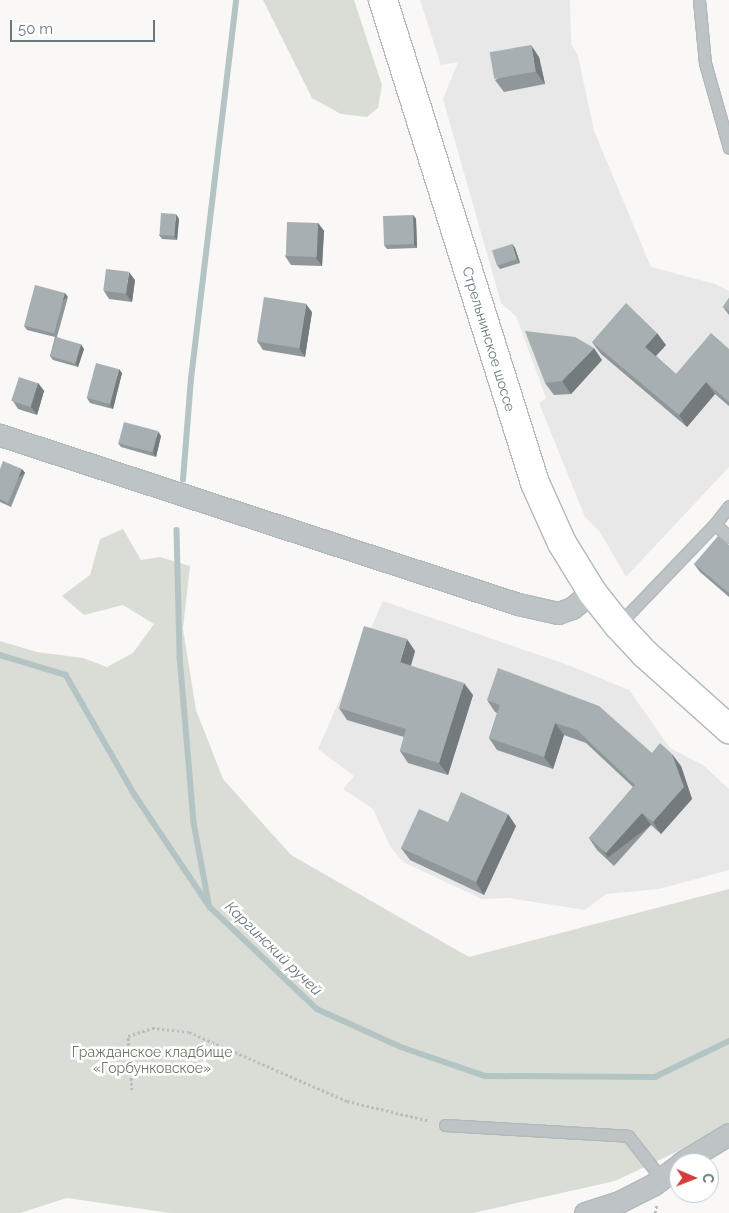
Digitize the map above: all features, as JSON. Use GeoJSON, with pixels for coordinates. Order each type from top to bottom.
{"type":"FeatureCollection","features":[{"type":"Feature","properties":{"kind":"main road","name":"Стрельнинское шоссе"},"geometry":{"type":"LineString","coordinates":[[383,0],[535,483],[562,543],[592,592],[618,625],[645,654],[729,729]]}},
{"type":"Feature","properties":{"kind":"street"},"geometry":{"type":"LineString","coordinates":[[0,435],[518,604],[558,613],[572,608],[592,592]]}},
{"type":"Feature","properties":{"kind":"street"},"geometry":{"type":"LineString","coordinates":[[698,1153],[729,1134]]}},
{"type":"Feature","properties":{"kind":"street"},"geometry":{"type":"LineString","coordinates":[[584,1213],[618,1202],[669,1172]]}},
{"type":"Feature","properties":{"kind":"lane"},"geometry":{"type":"LineString","coordinates":[[699,0],[705,63],[729,148]]}},
{"type":"Feature","properties":{"kind":"lane"},"geometry":{"type":"LineString","coordinates":[[618,625],[715,524],[729,506]]}},
{"type":"Feature","properties":{"kind":"lane"},"geometry":{"type":"LineString","coordinates":[[715,524],[729,537]]}},
{"type":"Feature","properties":{"kind":"lane"},"geometry":{"type":"LineString","coordinates":[[445,1125],[628,1136],[661,1178]]}},
{"type":"Feature","properties":{"kind":"path"},"geometry":{"type":"LineString","coordinates":[[132,1090],[128,1036],[152,1028],[189,1032],[347,1101],[445,1125]]}},
{"type":"Feature","properties":{"kind":"shaded area"},"geometry":{"type":"Polygon","coordinates":[[[420,0],[570,0],[571,43],[578,56],[594,131],[651,267],[715,284],[729,291],[729,467],[626,577],[600,532],[585,517],[539,403],[546,398],[516,316],[501,303],[443,99],[458,62],[441,65],[420,0]]]}},
{"type":"Feature","properties":{"kind":"shaded area"},"geometry":{"type":"Polygon","coordinates":[[[383,601],[568,665],[629,690],[670,748],[703,765],[729,789],[729,870],[659,889],[606,894],[585,910],[509,898],[482,899],[403,862],[390,846],[373,809],[343,789],[354,776],[318,749],[383,601]]]}},
{"type":"Feature","properties":{"kind":"green space"},"geometry":{"type":"Polygon","coordinates":[[[263,0],[354,0],[382,85],[378,108],[367,117],[341,114],[312,98],[263,0]]]}},
{"type":"Feature","properties":{"kind":"green space","name":"Гражданское кладбище «Горбунковское»"},"geometry":{"type":"Polygon","coordinates":[[[123,529],[141,560],[160,557],[190,566],[183,629],[196,710],[223,779],[291,855],[469,957],[729,889],[729,1127],[674,1153],[669,1153],[669,1155],[615,1181],[473,1213],[170,1213],[67,1198],[20,1213],[0,1213],[0,641],[37,652],[83,658],[107,667],[133,653],[154,624],[123,605],[84,615],[62,596],[90,575],[100,539],[123,529]]]}},
{"type":"Feature","properties":{"kind":"building"},"geometry":{"type":"Polygon","coordinates":[[[531,45],[536,72],[494,79],[490,52],[531,45]]]}},
{"type":"Feature","properties":{"kind":"building"},"geometry":{"type":"Polygon","coordinates":[[[161,213],[176,214],[174,236],[159,235],[161,213]]]}},
{"type":"Feature","properties":{"kind":"building"},"geometry":{"type":"Polygon","coordinates":[[[413,215],[414,244],[384,245],[383,216],[413,215]]]}},
{"type":"Feature","properties":{"kind":"building"},"geometry":{"type":"Polygon","coordinates":[[[287,222],[318,223],[317,257],[286,256],[287,222]]]}},
{"type":"Feature","properties":{"kind":"building"},"geometry":{"type":"Polygon","coordinates":[[[512,244],[517,259],[497,266],[492,250],[512,244]]]}},
{"type":"Feature","properties":{"kind":"building"},"geometry":{"type":"Polygon","coordinates":[[[106,269],[129,272],[126,294],[103,291],[106,269]]]}},
{"type":"Feature","properties":{"kind":"building"},"geometry":{"type":"Polygon","coordinates":[[[35,285],[65,293],[54,334],[24,326],[35,285]]]}},
{"type":"Feature","properties":{"kind":"building"},"geometry":{"type":"Polygon","coordinates":[[[264,297],[306,304],[299,348],[257,341],[264,297]]]}},
{"type":"Feature","properties":{"kind":"building"},"geometry":{"type":"Polygon","coordinates":[[[729,298],[729,311],[723,307],[729,298]]]}},
{"type":"Feature","properties":{"kind":"building"},"geometry":{"type":"Polygon","coordinates":[[[626,303],[657,333],[645,347],[676,374],[711,333],[729,349],[729,402],[706,382],[679,415],[592,342],[626,303]]]}},
{"type":"Feature","properties":{"kind":"building"},"geometry":{"type":"Polygon","coordinates":[[[525,331],[575,337],[594,348],[562,381],[545,383],[525,331]]]}},
{"type":"Feature","properties":{"kind":"building"},"geometry":{"type":"Polygon","coordinates":[[[56,337],[81,344],[75,363],[50,356],[56,337]]]}},
{"type":"Feature","properties":{"kind":"building"},"geometry":{"type":"Polygon","coordinates":[[[96,363],[119,369],[110,404],[87,398],[96,363]]]}},
{"type":"Feature","properties":{"kind":"building"},"geometry":{"type":"Polygon","coordinates":[[[19,377],[38,383],[30,407],[11,401],[19,377]]]}},
{"type":"Feature","properties":{"kind":"building"},"geometry":{"type":"Polygon","coordinates":[[[124,422],[158,431],[152,452],[118,443],[124,422]]]}},
{"type":"Feature","properties":{"kind":"building"},"geometry":{"type":"Polygon","coordinates":[[[3,461],[22,469],[8,503],[0,499],[0,469],[3,461]]]}},
{"type":"Feature","properties":{"kind":"building"},"geometry":{"type":"Polygon","coordinates":[[[718,536],[729,545],[729,593],[694,564],[718,536]]]}},
{"type":"Feature","properties":{"kind":"building"},"geometry":{"type":"Polygon","coordinates":[[[364,626],[407,639],[400,662],[464,683],[439,763],[400,751],[406,729],[339,708],[364,626]]]}},
{"type":"Feature","properties":{"kind":"building"},"geometry":{"type":"Polygon","coordinates":[[[498,668],[599,706],[652,753],[660,743],[672,754],[684,787],[653,822],[642,813],[606,853],[589,838],[635,785],[577,730],[555,723],[544,757],[489,738],[500,705],[487,700],[498,668]]]}},
{"type":"Feature","properties":{"kind":"building"},"geometry":{"type":"Polygon","coordinates":[[[461,792],[508,814],[476,882],[401,848],[419,809],[448,822],[461,792]]]}},
{"type":"Feature","properties":{"kind":"waterway"},"geometry":{"type":"LineString","coordinates":[[183,480],[191,379],[236,0]]}},
{"type":"Feature","properties":{"kind":"waterway"},"geometry":{"type":"LineString","coordinates":[[177,530],[180,656],[194,823],[209,903]]}},
{"type":"Feature","properties":{"kind":"waterway","name":"Каргинский ручей"},"geometry":{"type":"LineString","coordinates":[[0,655],[66,675],[135,795],[210,907],[317,1009],[401,1047],[485,1076],[655,1077],[729,1041]]}}]}
